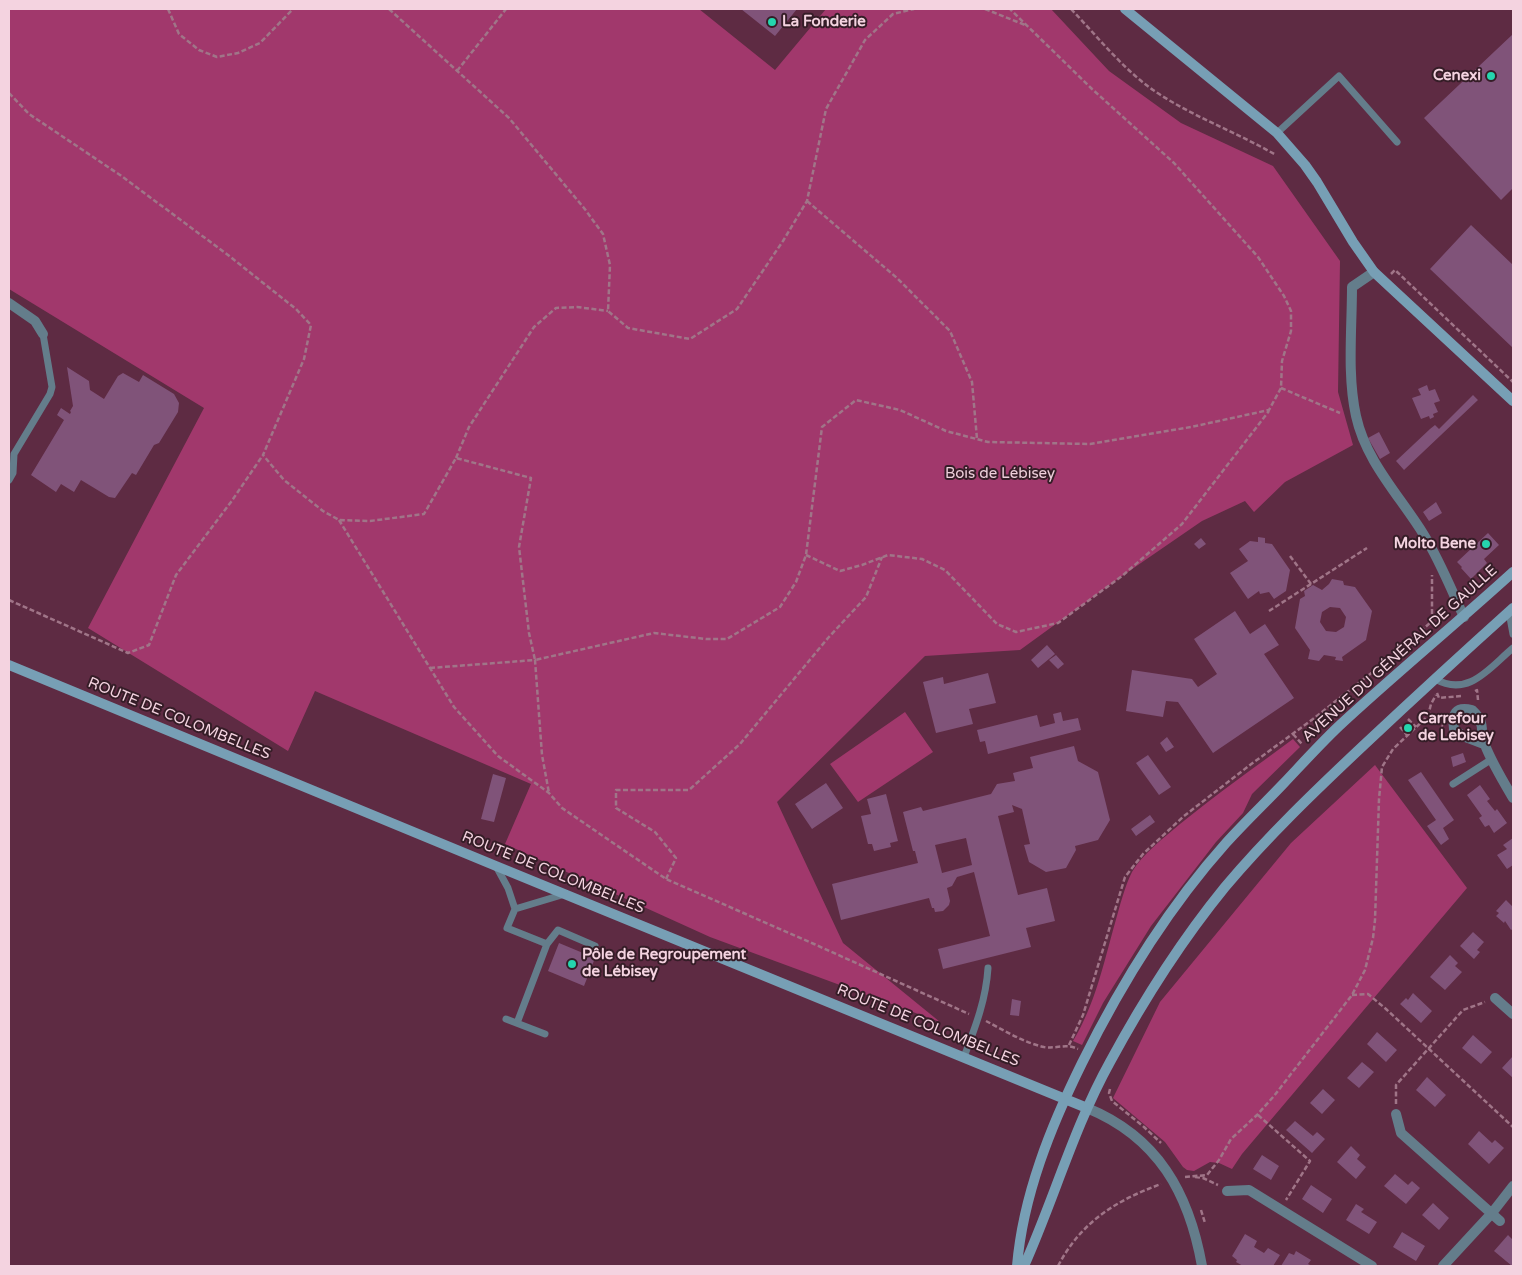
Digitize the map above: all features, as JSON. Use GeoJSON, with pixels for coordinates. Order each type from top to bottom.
{"type":"FeatureCollection","features":[{"type":"Feature","properties":{"kind":"main road"},"geometry":{"type":"LineString","coordinates":[[1125,9],[1276,133],[1305,165],[1317,182],[1353,242],[1374,272],[1513,401]]}},
{"type":"Feature","properties":{"kind":"main road","name":"AVENUE DU GÉNÉRAL DE GAULLE"},"geometry":{"type":"LineString","coordinates":[[1018,1266],[1020,1237],[1025,1211],[1065,1098],[1108,1011],[1143,954],[1182,897],[1226,843],[1338,727],[1513,572]]}},
{"type":"Feature","properties":{"kind":"main road"},"geometry":{"type":"LineString","coordinates":[[1024,1266],[1087,1108],[1116,1049],[1160,977],[1199,921],[1225,888],[1277,829],[1435,679],[1511,610]]}},
{"type":"Feature","properties":{"kind":"main road","name":"ROUTE DE COLOMBELLES"},"geometry":{"type":"LineString","coordinates":[[9,665],[1087,1108]]}},
{"type":"Feature","properties":{"kind":"street"},"geometry":{"type":"LineString","coordinates":[[1374,272],[1352,287],[1351,389],[1356,418],[1369,454],[1424,535],[1464,617]]}},
{"type":"Feature","properties":{"kind":"street"},"geometry":{"type":"LineString","coordinates":[[9,303],[35,321],[43,334]]}},
{"type":"Feature","properties":{"kind":"street"},"geometry":{"type":"LineString","coordinates":[[1484,744],[1513,798]]}},
{"type":"Feature","properties":{"kind":"street"},"geometry":{"type":"LineString","coordinates":[[1495,998],[1513,1014]]}},
{"type":"Feature","properties":{"kind":"street"},"geometry":{"type":"LineString","coordinates":[[1087,1108],[1102,1114],[1124,1127],[1148,1147],[1167,1171],[1181,1195],[1190,1217],[1202,1266]]}},
{"type":"Feature","properties":{"kind":"street"},"geometry":{"type":"LineString","coordinates":[[1396,1114],[1401,1133],[1500,1222]]}},
{"type":"Feature","properties":{"kind":"street"},"geometry":{"type":"LineString","coordinates":[[1443,1266],[1492,1214],[1513,1186]]}},
{"type":"Feature","properties":{"kind":"street"},"geometry":{"type":"LineString","coordinates":[[1227,1191],[1249,1190],[1372,1266]]}},
{"type":"Feature","properties":{"kind":"lane"},"geometry":{"type":"LineString","coordinates":[[1276,133],[1339,76],[1397,142]]}},
{"type":"Feature","properties":{"kind":"lane"},"geometry":{"type":"LineString","coordinates":[[9,480],[13,474],[14,454],[50,394],[52,387],[43,334]]}},
{"type":"Feature","properties":{"kind":"lane"},"geometry":{"type":"LineString","coordinates":[[1511,610],[1513,634]]}},
{"type":"Feature","properties":{"kind":"lane"},"geometry":{"type":"LineString","coordinates":[[1435,679],[1446,684],[1473,681],[1489,671],[1513,648]]}},
{"type":"Feature","properties":{"kind":"lane"},"geometry":{"type":"LineString","coordinates":[[1453,784],[1492,759]]}},
{"type":"Feature","properties":{"kind":"lane"},"geometry":{"type":"LineString","coordinates":[[496,866],[508,888],[515,909],[507,928],[547,944]]}},
{"type":"Feature","properties":{"kind":"lane"},"geometry":{"type":"LineString","coordinates":[[515,909],[565,894]]}},
{"type":"Feature","properties":{"kind":"lane"},"geometry":{"type":"LineString","coordinates":[[517,1023],[547,944],[558,930],[595,946]]}},
{"type":"Feature","properties":{"kind":"lane"},"geometry":{"type":"LineString","coordinates":[[964,1057],[979,1018],[987,985],[988,968]]}},
{"type":"Feature","properties":{"kind":"lane"},"geometry":{"type":"LineString","coordinates":[[506,1019],[545,1034]]}},
{"type":"Feature","properties":{"kind":"path"},"geometry":{"type":"LineString","coordinates":[[168,9],[179,34],[199,50],[217,57],[238,53],[260,43],[293,9]]}},
{"type":"Feature","properties":{"kind":"path"},"geometry":{"type":"LineString","coordinates":[[389,9],[509,118],[568,187],[603,234],[610,265],[608,311]]}},
{"type":"Feature","properties":{"kind":"path"},"geometry":{"type":"LineString","coordinates":[[457,71],[506,9]]}},
{"type":"Feature","properties":{"kind":"path"},"geometry":{"type":"LineString","coordinates":[[263,455],[284,480],[323,511],[339,520],[370,521],[424,514],[456,458],[469,427],[534,327],[556,308],[577,307],[608,311],[628,328],[690,339],[737,309],[807,200],[826,109],[865,40],[893,14],[914,9]]}},
{"type":"Feature","properties":{"kind":"path"},"geometry":{"type":"LineString","coordinates":[[985,9],[1028,26]]}},
{"type":"Feature","properties":{"kind":"path"},"geometry":{"type":"LineString","coordinates":[[806,555],[840,571],[862,566],[888,555],[922,559],[945,570],[997,624],[1016,632],[1058,623],[1122,576],[1182,524],[1269,410],[1281,388],[1282,361],[1291,332],[1291,311],[1284,296],[1258,257],[1174,164],[1092,89],[1010,9]]}},
{"type":"Feature","properties":{"kind":"path"},"geometry":{"type":"LineString","coordinates":[[1070,9],[1130,72],[1153,90],[1184,109],[1242,136],[1276,155]]}},
{"type":"Feature","properties":{"kind":"path"},"geometry":{"type":"LineString","coordinates":[[9,93],[29,114],[120,175],[228,255],[296,309],[311,325],[304,359],[263,455],[176,575],[149,645],[128,653],[9,600]]}},
{"type":"Feature","properties":{"kind":"path"},"geometry":{"type":"LineString","coordinates":[[807,200],[897,278],[950,331],[972,382],[977,440]]}},
{"type":"Feature","properties":{"kind":"path"},"geometry":{"type":"LineString","coordinates":[[1384,280],[1395,270],[1513,382]]}},
{"type":"Feature","properties":{"kind":"path"},"geometry":{"type":"LineString","coordinates":[[1281,388],[1340,413]]}},
{"type":"Feature","properties":{"kind":"path"},"geometry":{"type":"LineString","coordinates":[[430,668],[535,660],[654,633],[706,640],[727,639],[780,607],[796,582],[806,555],[822,427],[856,400],[900,410],[946,431],[988,442],[1090,444],[1191,427],[1269,410]]}},
{"type":"Feature","properties":{"kind":"path"},"geometry":{"type":"LineString","coordinates":[[456,458],[531,478],[519,546],[529,633],[535,660],[542,755],[548,793]]}},
{"type":"Feature","properties":{"kind":"path"},"geometry":{"type":"LineString","coordinates":[[339,520],[454,707],[498,756],[548,793],[562,808],[666,879],[979,1018],[1030,1043],[1054,1048],[1069,1045],[1081,1050]]}},
{"type":"Feature","properties":{"kind":"path"},"geometry":{"type":"LineString","coordinates":[[1269,611],[1367,548]]}},
{"type":"Feature","properties":{"kind":"path"},"geometry":{"type":"LineString","coordinates":[[1290,556],[1311,584]]}},
{"type":"Feature","properties":{"kind":"path"},"geometry":{"type":"LineString","coordinates":[[666,879],[676,858],[655,832],[616,808],[616,790],[689,790],[740,744],[828,638],[866,597],[882,557]]}},
{"type":"Feature","properties":{"kind":"path"},"geometry":{"type":"LineString","coordinates":[[1069,1045],[1083,1015],[1125,877],[1143,854],[1184,816],[1331,705],[1398,652],[1432,622],[1432,568]]}},
{"type":"Feature","properties":{"kind":"path"},"geometry":{"type":"LineString","coordinates":[[1363,679],[1367,684]]}},
{"type":"Feature","properties":{"kind":"path"},"geometry":{"type":"LineString","coordinates":[[1227,1191],[1212,1181],[1186,1176],[1207,1175],[1219,1160],[1231,1139],[1257,1115],[1352,995],[1365,970],[1373,938],[1382,767],[1392,749],[1428,716],[1431,704],[1443,687]]}},
{"type":"Feature","properties":{"kind":"path"},"geometry":{"type":"LineString","coordinates":[[1331,705],[1336,712]]}},
{"type":"Feature","properties":{"kind":"path"},"geometry":{"type":"LineString","coordinates":[[1408,719],[1416,727]]}},
{"type":"Feature","properties":{"kind":"path"},"geometry":{"type":"LineString","coordinates":[[1400,727],[1407,735]]}},
{"type":"Feature","properties":{"kind":"path"},"geometry":{"type":"LineString","coordinates":[[1293,734],[1302,744]]}},
{"type":"Feature","properties":{"kind":"path"},"geometry":{"type":"LineString","coordinates":[[1352,995],[1368,994],[1513,1127]]}},
{"type":"Feature","properties":{"kind":"path"},"geometry":{"type":"LineString","coordinates":[[1396,1114],[1396,1085],[1463,1010],[1495,998]]}},
{"type":"Feature","properties":{"kind":"path"},"geometry":{"type":"LineString","coordinates":[[1110,1088],[1110,1096],[1116,1104]]}},
{"type":"Feature","properties":{"kind":"path"},"geometry":{"type":"LineString","coordinates":[[1257,1115],[1310,1161],[1280,1210]]}},
{"type":"Feature","properties":{"kind":"path"},"geometry":{"type":"LineString","coordinates":[[1058,1266],[1070,1245],[1087,1226],[1105,1211],[1130,1196],[1165,1183]]}},
{"type":"Feature","properties":{"kind":"green space","name":"Bois de Lébisey"},"geometry":{"type":"Polygon","coordinates":[[[9,9],[699,9],[775,70],[826,9],[1051,9],[1109,71],[1181,123],[1273,166],[1340,261],[1338,392],[1353,445],[1285,482],[1254,512],[1245,501],[1202,521],[1020,650],[925,656],[777,802],[843,943],[940,1022],[710,937],[505,844],[531,784],[315,691],[288,751],[88,628],[204,408],[9,289],[9,9]]]}},
{"type":"Feature","properties":{"kind":"green space"},"geometry":{"type":"Polygon","coordinates":[[[905,712],[933,752],[858,802],[830,764],[905,712]]]}},
{"type":"Feature","properties":{"kind":"green space"},"geometry":{"type":"Polygon","coordinates":[[[1293,739],[1300,747],[1252,794],[1243,813],[1216,842],[1151,926],[1103,1003],[1082,1045],[1073,1041],[1093,998],[1124,891],[1132,872],[1142,858],[1180,824],[1293,739]]]}},
{"type":"Feature","properties":{"kind":"green space"},"geometry":{"type":"Polygon","coordinates":[[[1375,765],[1467,888],[1242,1154],[1232,1169],[1219,1163],[1210,1162],[1194,1171],[1187,1170],[1165,1142],[1113,1098],[1160,1002],[1291,843],[1375,765]]]}},
{"type":"Feature","properties":{"kind":"building","name":"La Fonderie"},"geometry":{"type":"Polygon","coordinates":[[[741,9],[797,9],[775,36],[741,9]]]}},
{"type":"Feature","properties":{"kind":"building","name":"Cenexi"},"geometry":{"type":"Polygon","coordinates":[[[1513,34],[1513,188],[1501,200],[1424,118],[1513,34]]]}},
{"type":"Feature","properties":{"kind":"building"},"geometry":{"type":"Polygon","coordinates":[[[1471,225],[1513,265],[1513,348],[1430,269],[1471,225]]]}},
{"type":"Feature","properties":{"kind":"building"},"geometry":{"type":"Polygon","coordinates":[[[67,367],[89,381],[90,390],[104,399],[118,376],[123,373],[139,382],[143,375],[174,394],[179,403],[178,412],[159,443],[154,445],[136,475],[132,473],[115,498],[109,497],[81,480],[74,492],[61,484],[56,492],[31,475],[64,420],[57,415],[61,408],[70,414],[73,406],[67,367]]]}},
{"type":"Feature","properties":{"kind":"building"},"geometry":{"type":"Polygon","coordinates":[[[1427,385],[1429,391],[1435,389],[1440,401],[1434,403],[1438,412],[1433,414],[1434,417],[1430,419],[1429,416],[1421,419],[1412,398],[1421,395],[1418,389],[1427,385]]]}},
{"type":"Feature","properties":{"kind":"building"},"geometry":{"type":"Polygon","coordinates":[[[1473,395],[1478,400],[1404,470],[1396,461],[1435,425],[1439,429],[1473,395]]]}},
{"type":"Feature","properties":{"kind":"building"},"geometry":{"type":"Polygon","coordinates":[[[1379,432],[1390,453],[1380,459],[1368,438],[1379,432]]]}},
{"type":"Feature","properties":{"kind":"building"},"geometry":{"type":"Polygon","coordinates":[[[1436,502],[1442,513],[1429,521],[1423,512],[1436,502]]]}},
{"type":"Feature","properties":{"kind":"building"},"geometry":{"type":"Polygon","coordinates":[[[1488,533],[1499,545],[1484,559],[1487,563],[1471,579],[1457,562],[1488,533]]]}},
{"type":"Feature","properties":{"kind":"building"},"geometry":{"type":"Polygon","coordinates":[[[1258,537],[1265,538],[1265,543],[1272,544],[1290,570],[1286,591],[1274,599],[1269,592],[1260,594],[1259,591],[1248,599],[1230,573],[1248,561],[1239,549],[1250,541],[1258,542],[1258,537]]]}},
{"type":"Feature","properties":{"kind":"building"},"geometry":{"type":"Polygon","coordinates":[[[1201,538],[1206,544],[1199,549],[1194,544],[1201,538]]]}},
{"type":"Feature","properties":{"kind":"building"},"geometry":{"type":"Polygon","coordinates":[[[1332,579],[1343,581],[1344,585],[1355,587],[1372,611],[1366,640],[1342,657],[1343,661],[1335,660],[1336,657],[1324,655],[1319,661],[1308,659],[1310,650],[1295,628],[1300,599],[1305,596],[1304,591],[1313,585],[1322,590],[1332,579]],[[1330,607],[1322,612],[1320,622],[1326,631],[1336,632],[1344,627],[1346,617],[1340,608],[1330,607]]]}},
{"type":"Feature","properties":{"kind":"building"},"geometry":{"type":"Polygon","coordinates":[[[1235,611],[1250,634],[1265,624],[1279,645],[1264,654],[1294,698],[1213,753],[1178,702],[1166,701],[1163,717],[1126,711],[1132,670],[1192,679],[1198,687],[1217,674],[1194,639],[1235,611]]]}},
{"type":"Feature","properties":{"kind":"building"},"geometry":{"type":"Polygon","coordinates":[[[1047,645],[1055,654],[1038,668],[1031,660],[1047,645]]]}},
{"type":"Feature","properties":{"kind":"building"},"geometry":{"type":"Polygon","coordinates":[[[1056,655],[1064,664],[1058,669],[1049,660],[1056,655]]]}},
{"type":"Feature","properties":{"kind":"building"},"geometry":{"type":"Polygon","coordinates":[[[988,673],[996,703],[969,709],[973,724],[936,733],[923,682],[943,677],[944,684],[988,673]]]}},
{"type":"Feature","properties":{"kind":"building"},"geometry":{"type":"Polygon","coordinates":[[[1061,712],[1063,721],[1078,718],[1081,730],[988,754],[985,741],[980,742],[977,730],[1037,715],[1040,727],[1055,723],[1053,714],[1061,712]]]}},
{"type":"Feature","properties":{"kind":"building"},"geometry":{"type":"Polygon","coordinates":[[[1167,737],[1174,747],[1166,752],[1160,743],[1167,737]]]}},
{"type":"Feature","properties":{"kind":"building"},"geometry":{"type":"Polygon","coordinates":[[[1074,746],[1078,761],[1098,772],[1110,820],[1098,840],[1075,846],[1076,850],[1066,868],[1046,872],[1029,862],[1024,845],[1030,844],[1022,809],[1012,805],[1014,812],[998,816],[1018,895],[1047,888],[1055,921],[1026,928],[1031,947],[943,969],[938,949],[990,936],[974,872],[957,877],[952,886],[947,888],[950,901],[943,911],[935,912],[929,898],[841,920],[832,884],[918,863],[903,812],[921,807],[923,811],[991,794],[997,784],[1015,781],[1013,773],[1033,768],[1030,757],[1074,746]],[[966,838],[935,845],[942,873],[972,865],[966,838]]]}},
{"type":"Feature","properties":{"kind":"building"},"geometry":{"type":"Polygon","coordinates":[[[1463,753],[1466,762],[1453,767],[1451,757],[1463,753]]]}},
{"type":"Feature","properties":{"kind":"building"},"geometry":{"type":"Polygon","coordinates":[[[1148,755],[1171,787],[1159,795],[1136,763],[1148,755]]]}},
{"type":"Feature","properties":{"kind":"building"},"geometry":{"type":"Polygon","coordinates":[[[1421,772],[1454,820],[1443,828],[1449,839],[1441,845],[1427,826],[1436,820],[1408,780],[1421,772]]]}},
{"type":"Feature","properties":{"kind":"building"},"geometry":{"type":"Polygon","coordinates":[[[493,774],[506,778],[494,822],[481,819],[493,774]]]}},
{"type":"Feature","properties":{"kind":"building"},"geometry":{"type":"Polygon","coordinates":[[[826,783],[843,808],[812,829],[795,804],[826,783]]]}},
{"type":"Feature","properties":{"kind":"building"},"geometry":{"type":"Polygon","coordinates":[[[1480,785],[1490,799],[1487,801],[1495,811],[1497,809],[1507,823],[1494,833],[1489,825],[1485,827],[1479,818],[1482,816],[1467,795],[1480,785]]]}},
{"type":"Feature","properties":{"kind":"building"},"geometry":{"type":"Polygon","coordinates":[[[886,794],[898,841],[890,843],[891,847],[874,851],[872,844],[868,844],[861,816],[871,814],[867,799],[886,794]]]}},
{"type":"Feature","properties":{"kind":"building"},"geometry":{"type":"Polygon","coordinates":[[[1150,815],[1155,822],[1136,836],[1131,829],[1150,815]]]}},
{"type":"Feature","properties":{"kind":"building"},"geometry":{"type":"Polygon","coordinates":[[[1513,838],[1513,865],[1507,869],[1497,855],[1507,849],[1503,845],[1513,838]]]}},
{"type":"Feature","properties":{"kind":"building"},"geometry":{"type":"Polygon","coordinates":[[[1506,900],[1513,907],[1513,929],[1511,930],[1505,921],[1504,923],[1496,916],[1499,913],[1496,911],[1506,900]]]}},
{"type":"Feature","properties":{"kind":"building"},"geometry":{"type":"Polygon","coordinates":[[[1473,932],[1484,942],[1477,950],[1480,952],[1474,959],[1460,946],[1473,932]]]}},
{"type":"Feature","properties":{"kind":"building","name":"Pôle de Regroupement de Lébisey"},"geometry":{"type":"Polygon","coordinates":[[[559,943],[595,958],[584,986],[548,971],[559,943]]]}},
{"type":"Feature","properties":{"kind":"building"},"geometry":{"type":"Polygon","coordinates":[[[1450,955],[1458,963],[1455,966],[1462,972],[1445,990],[1430,977],[1450,955]]]}},
{"type":"Feature","properties":{"kind":"building"},"geometry":{"type":"Polygon","coordinates":[[[1413,993],[1432,1011],[1421,1023],[1400,1004],[1406,998],[1408,1000],[1413,993]]]}},
{"type":"Feature","properties":{"kind":"building"},"geometry":{"type":"Polygon","coordinates":[[[1012,999],[1021,1001],[1019,1016],[1010,1015],[1012,999]]]}},
{"type":"Feature","properties":{"kind":"building"},"geometry":{"type":"Polygon","coordinates":[[[1377,1032],[1397,1050],[1386,1062],[1367,1044],[1377,1032]]]}},
{"type":"Feature","properties":{"kind":"building"},"geometry":{"type":"Polygon","coordinates":[[[1473,1035],[1492,1052],[1481,1064],[1462,1048],[1473,1035]]]}},
{"type":"Feature","properties":{"kind":"building"},"geometry":{"type":"Polygon","coordinates":[[[1513,1056],[1513,1078],[1502,1068],[1513,1056]]]}},
{"type":"Feature","properties":{"kind":"building"},"geometry":{"type":"Polygon","coordinates":[[[1362,1062],[1374,1072],[1359,1088],[1347,1078],[1362,1062]]]}},
{"type":"Feature","properties":{"kind":"building"},"geometry":{"type":"Polygon","coordinates":[[[1427,1077],[1446,1095],[1435,1107],[1416,1090],[1427,1077]]]}},
{"type":"Feature","properties":{"kind":"building"},"geometry":{"type":"Polygon","coordinates":[[[1323,1089],[1335,1100],[1322,1114],[1310,1103],[1323,1089]]]}},
{"type":"Feature","properties":{"kind":"building"},"geometry":{"type":"Polygon","coordinates":[[[1295,1121],[1313,1136],[1317,1132],[1325,1139],[1312,1153],[1286,1130],[1295,1121]]]}},
{"type":"Feature","properties":{"kind":"building"},"geometry":{"type":"Polygon","coordinates":[[[1479,1131],[1492,1143],[1495,1140],[1504,1148],[1489,1164],[1468,1144],[1479,1131]]]}},
{"type":"Feature","properties":{"kind":"building"},"geometry":{"type":"Polygon","coordinates":[[[1351,1146],[1360,1155],[1357,1159],[1366,1167],[1356,1179],[1337,1162],[1351,1146]]]}},
{"type":"Feature","properties":{"kind":"building"},"geometry":{"type":"Polygon","coordinates":[[[1262,1155],[1279,1166],[1271,1180],[1253,1169],[1262,1155]]]}},
{"type":"Feature","properties":{"kind":"building"},"geometry":{"type":"Polygon","coordinates":[[[1395,1174],[1408,1185],[1412,1181],[1420,1188],[1406,1204],[1384,1186],[1395,1174]]]}},
{"type":"Feature","properties":{"kind":"building"},"geometry":{"type":"Polygon","coordinates":[[[1311,1185],[1332,1199],[1323,1213],[1302,1199],[1311,1185]]]}},
{"type":"Feature","properties":{"kind":"building"},"geometry":{"type":"Polygon","coordinates":[[[1433,1203],[1449,1218],[1439,1230],[1422,1215],[1433,1203]]]}},
{"type":"Feature","properties":{"kind":"building"},"geometry":{"type":"Polygon","coordinates":[[[1356,1204],[1364,1209],[1361,1212],[1377,1222],[1369,1234],[1346,1220],[1356,1204]]]}},
{"type":"Feature","properties":{"kind":"building"},"geometry":{"type":"Polygon","coordinates":[[[1402,1232],[1425,1246],[1416,1261],[1393,1247],[1402,1232]]]}},
{"type":"Feature","properties":{"kind":"building"},"geometry":{"type":"Polygon","coordinates":[[[1245,1234],[1257,1241],[1254,1247],[1264,1253],[1268,1248],[1280,1255],[1273,1266],[1243,1266],[1236,1262],[1237,1260],[1232,1256],[1245,1234]]]}},
{"type":"Feature","properties":{"kind":"building"},"geometry":{"type":"Polygon","coordinates":[[[1508,1235],[1513,1240],[1512,1266],[1494,1251],[1508,1235]]]}},
{"type":"Feature","properties":{"kind":"building"},"geometry":{"type":"Polygon","coordinates":[[[1296,1251],[1311,1260],[1308,1264],[1312,1266],[1281,1266],[1289,1253],[1294,1255],[1296,1251]]]}},
{"type":"Feature","properties":{"kind":"place","name":"La Fonderie"},"geometry":{"type":"Point","coordinates":[772,22]}},
{"type":"Feature","properties":{"kind":"place","name":"Cenexi"},"geometry":{"type":"Point","coordinates":[1491,76]}},
{"type":"Feature","properties":{"kind":"place","name":"Molto Bene"},"geometry":{"type":"Point","coordinates":[1486,544]}},
{"type":"Feature","properties":{"kind":"place","name":"Carrefour de Lebisey"},"geometry":{"type":"Point","coordinates":[1408,728]}},
{"type":"Feature","properties":{"kind":"place","name":"Pôle de Regroupement de Lébisey"},"geometry":{"type":"Point","coordinates":[572,964]}}]}
